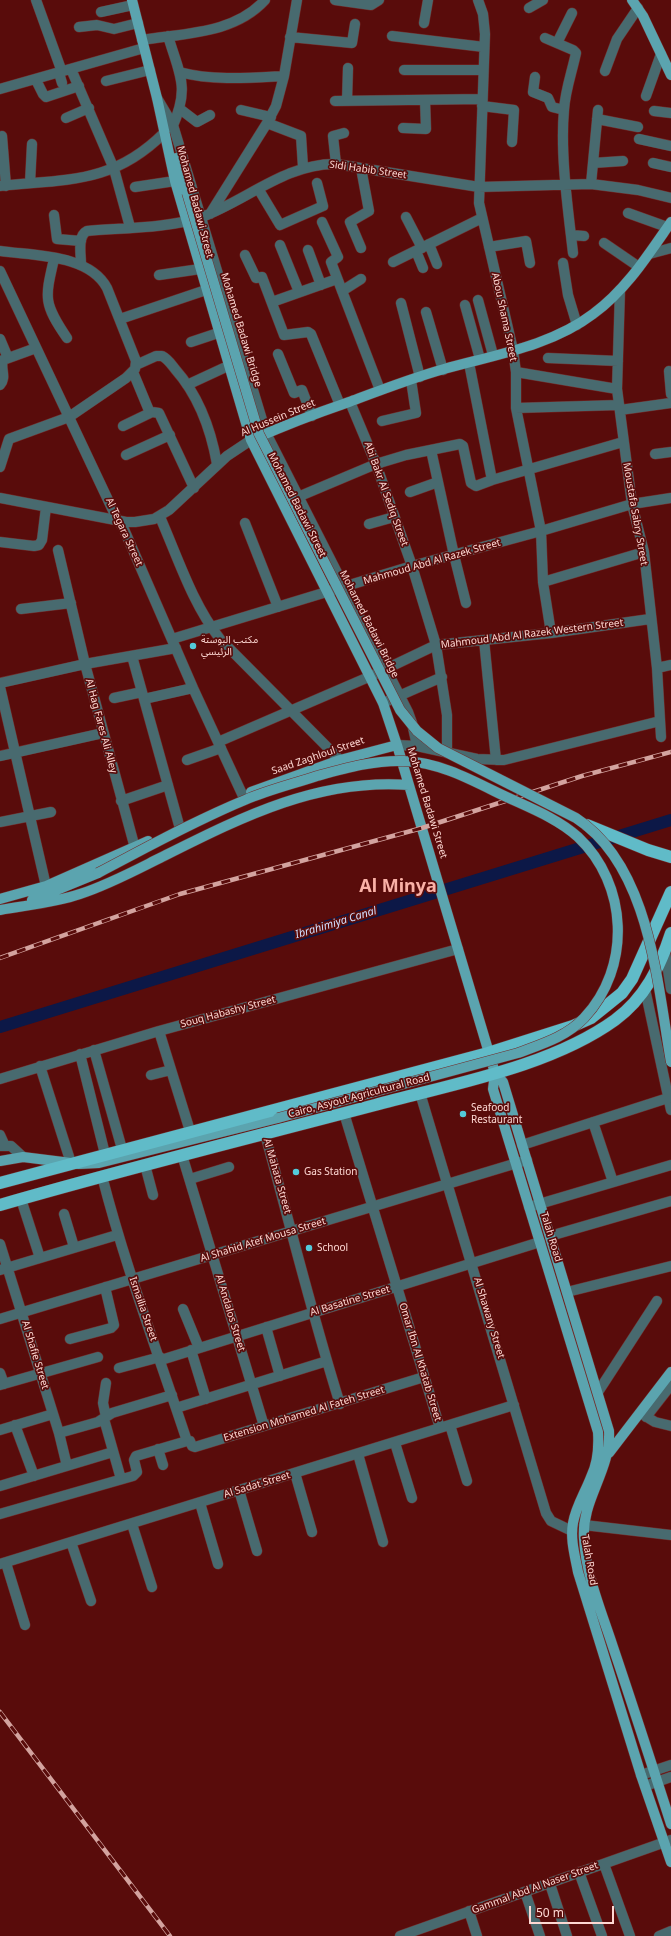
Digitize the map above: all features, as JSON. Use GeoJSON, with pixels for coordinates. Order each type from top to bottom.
{"type":"FeatureCollection","features":[{"type":"Feature","properties":{"kind":"highway"},"geometry":{"type":"LineString","coordinates":[[587,825],[648,850],[671,857]]}},
{"type":"Feature","properties":{"kind":"highway","name":"Cairo, Asyout Agricultural Road"},"geometry":{"type":"LineString","coordinates":[[0,1183],[122,1149],[488,1053],[554,1033],[591,1018],[622,993],[632,979],[671,892]]}},
{"type":"Feature","properties":{"kind":"highway","name":"Cairo, Asyout Agricultural Road"},"geometry":{"type":"LineString","coordinates":[[0,1205],[102,1176],[494,1073],[559,1051],[597,1031],[631,1006],[645,989],[657,970],[671,933]]}},
{"type":"Feature","properties":{"kind":"highway"},"geometry":{"type":"LineString","coordinates":[[591,1018],[597,1031]]}},
{"type":"Feature","properties":{"kind":"main road","name":"Mohamed Badawi Street"},"geometry":{"type":"LineString","coordinates":[[132,2],[158,98],[169,131],[176,181],[186,222],[251,440],[329,592],[383,703],[398,745],[494,1073]]}},
{"type":"Feature","properties":{"kind":"main road"},"geometry":{"type":"LineString","coordinates":[[635,4],[671,76]]}},
{"type":"Feature","properties":{"kind":"main road","name":"Mohamed Badawi Bridge"},"geometry":{"type":"LineString","coordinates":[[169,131],[259,434],[400,710],[417,731],[438,748],[576,818],[587,825],[606,845],[631,886],[640,907],[652,952],[671,1062]]}},
{"type":"Feature","properties":{"kind":"main road","name":"Al Hussein Street"},"geometry":{"type":"LineString","coordinates":[[251,440],[380,390],[550,338],[577,325],[602,307],[620,290],[649,254],[669,225]]}},
{"type":"Feature","properties":{"kind":"main road","name":"Saad Zaghloul Street"},"geometry":{"type":"LineString","coordinates":[[0,899],[46,886],[135,848],[179,825],[243,796],[340,760],[398,745]]}},
{"type":"Feature","properties":{"kind":"main road","name":"Cairo, Asyout Agricultural Road"},"geometry":{"type":"LineString","coordinates":[[0,1161],[23,1156],[71,1163],[99,1163],[278,1118],[518,1053],[555,1040],[576,1026],[596,1004],[605,989],[613,970],[618,946],[619,924],[616,904],[608,879],[591,851],[577,836],[562,824],[467,778],[444,769],[420,763],[384,761],[365,763],[246,799],[98,873],[15,907]]}},
{"type":"Feature","properties":{"kind":"main road"},"geometry":{"type":"LineString","coordinates":[[0,910],[57,900],[81,894],[133,871],[227,824],[261,810],[297,798],[356,785],[383,783],[409,785]]}},
{"type":"Feature","properties":{"kind":"main road","name":"Talah Road"},"geometry":{"type":"LineString","coordinates":[[494,1073],[503,1082],[609,1431],[610,1442],[608,1455],[589,1504],[584,1525],[585,1547],[593,1584],[671,1824]]}},
{"type":"Feature","properties":{"kind":"main road","name":"Talah Road"},"geometry":{"type":"LineString","coordinates":[[494,1073],[493,1088],[596,1423],[599,1442],[595,1469],[578,1503],[572,1531],[574,1552],[583,1593],[641,1775],[668,1841],[671,1862]]}},
{"type":"Feature","properties":{"kind":"main road"},"geometry":{"type":"LineString","coordinates":[[608,1455],[643,1414],[671,1372]]}},
{"type":"Feature","properties":{"kind":"main road"},"geometry":{"type":"LineString","coordinates":[[599,1442],[610,1442]]}},
{"type":"Feature","properties":{"kind":"street"},"geometry":{"type":"LineString","coordinates":[[36,0],[64,71],[79,86],[114,168],[130,227]]}},
{"type":"Feature","properties":{"kind":"street"},"geometry":{"type":"LineString","coordinates":[[0,89],[36,80],[168,36],[223,27],[240,20],[256,10],[265,0]]}},
{"type":"Feature","properties":{"kind":"street"},"geometry":{"type":"LineString","coordinates":[[205,216],[269,120],[280,94],[297,0]]}},
{"type":"Feature","properties":{"kind":"street"},"geometry":{"type":"LineString","coordinates":[[335,0],[371,5],[379,0]]}},
{"type":"Feature","properties":{"kind":"street"},"geometry":{"type":"LineString","coordinates":[[424,23],[428,0]]}},
{"type":"Feature","properties":{"kind":"street","name":"Abou Shama Street"},"geometry":{"type":"LineString","coordinates":[[478,0],[484,24],[484,70],[479,187],[482,218],[513,350],[516,372],[516,408],[527,470],[541,531],[543,582],[551,633]]}},
{"type":"Feature","properties":{"kind":"street"},"geometry":{"type":"LineString","coordinates":[[529,8],[543,0]]}},
{"type":"Feature","properties":{"kind":"street"},"geometry":{"type":"LineString","coordinates":[[101,12],[132,2]]}},
{"type":"Feature","properties":{"kind":"street"},"geometry":{"type":"LineString","coordinates":[[606,71],[618,39],[635,4]]}},
{"type":"Feature","properties":{"kind":"street"},"geometry":{"type":"LineString","coordinates":[[557,43],[572,13]]}},
{"type":"Feature","properties":{"kind":"street"},"geometry":{"type":"LineString","coordinates":[[79,27],[97,25],[114,29],[138,23]]}},
{"type":"Feature","properties":{"kind":"street"},"geometry":{"type":"LineString","coordinates":[[290,37],[352,43],[356,24]]}},
{"type":"Feature","properties":{"kind":"street"},"geometry":{"type":"LineString","coordinates":[[2,136],[3,186],[90,176],[114,168],[141,154],[169,131],[180,109],[183,91],[168,36]]}},
{"type":"Feature","properties":{"kind":"street"},"geometry":{"type":"LineString","coordinates":[[392,36],[484,47]]}},
{"type":"Feature","properties":{"kind":"street"},"geometry":{"type":"LineString","coordinates":[[545,38],[573,50],[576,53],[564,110],[563,145],[573,253]]}},
{"type":"Feature","properties":{"kind":"street"},"geometry":{"type":"LineString","coordinates":[[646,96],[661,54]]}},
{"type":"Feature","properties":{"kind":"street"},"geometry":{"type":"LineString","coordinates":[[347,101],[348,68]]}},
{"type":"Feature","properties":{"kind":"street"},"geometry":{"type":"LineString","coordinates":[[106,81],[150,70]]}},
{"type":"Feature","properties":{"kind":"street"},"geometry":{"type":"LineString","coordinates":[[404,70],[484,70]]}},
{"type":"Feature","properties":{"kind":"street"},"geometry":{"type":"LineString","coordinates":[[62,83],[64,71]]}},
{"type":"Feature","properties":{"kind":"street"},"geometry":{"type":"LineString","coordinates":[[179,72],[209,78],[224,79],[284,76]]}},
{"type":"Feature","properties":{"kind":"street"},"geometry":{"type":"LineString","coordinates":[[535,77],[533,92],[547,97],[552,107],[564,110]]}},
{"type":"Feature","properties":{"kind":"street"},"geometry":{"type":"LineString","coordinates":[[36,80],[46,97],[79,86]]}},
{"type":"Feature","properties":{"kind":"street"},"geometry":{"type":"LineString","coordinates":[[403,128],[426,129],[426,100]]}},
{"type":"Feature","properties":{"kind":"street"},"geometry":{"type":"LineString","coordinates":[[334,101],[426,100],[482,102],[514,110],[512,142]]}},
{"type":"Feature","properties":{"kind":"street"},"geometry":{"type":"LineString","coordinates":[[66,118],[89,108]]}},
{"type":"Feature","properties":{"kind":"street"},"geometry":{"type":"LineString","coordinates":[[180,109],[197,122],[210,115]]}},
{"type":"Feature","properties":{"kind":"street"},"geometry":{"type":"LineString","coordinates":[[241,110],[269,120],[300,135],[303,167]]}},
{"type":"Feature","properties":{"kind":"street"},"geometry":{"type":"LineString","coordinates":[[654,111],[671,113]]}},
{"type":"Feature","properties":{"kind":"street"},"geometry":{"type":"LineString","coordinates":[[591,184],[598,115],[638,127]]}},
{"type":"Feature","properties":{"kind":"street","name":"Mohamed Badawi Street"},"geometry":{"type":"LineString","coordinates":[[169,131],[205,216],[266,433],[386,669],[412,723],[417,746]]}},
{"type":"Feature","properties":{"kind":"street"},"geometry":{"type":"LineString","coordinates":[[336,164],[333,136],[344,133]]}},
{"type":"Feature","properties":{"kind":"street"},"geometry":{"type":"LineString","coordinates":[[639,139],[671,146]]}},
{"type":"Feature","properties":{"kind":"street"},"geometry":{"type":"LineString","coordinates":[[30,183],[32,144]]}},
{"type":"Feature","properties":{"kind":"street"},"geometry":{"type":"LineString","coordinates":[[593,163],[623,161]]}},
{"type":"Feature","properties":{"kind":"street"},"geometry":{"type":"LineString","coordinates":[[653,163],[671,167]]}},
{"type":"Feature","properties":{"kind":"street","name":"Sidi Habib Street"},"geometry":{"type":"LineString","coordinates":[[81,241],[82,235],[87,231],[186,222],[205,216],[303,167],[324,164],[336,164],[479,187],[591,184],[638,190],[671,198]]}},
{"type":"Feature","properties":{"kind":"street"},"geometry":{"type":"LineString","coordinates":[[361,168],[369,211],[350,222],[361,248]]}},
{"type":"Feature","properties":{"kind":"street"},"geometry":{"type":"LineString","coordinates":[[135,187],[176,181]]}},
{"type":"Feature","properties":{"kind":"street"},"geometry":{"type":"LineString","coordinates":[[259,190],[280,226],[323,206],[317,183]]}},
{"type":"Feature","properties":{"kind":"street"},"geometry":{"type":"LineString","coordinates":[[628,213],[669,225]]}},
{"type":"Feature","properties":{"kind":"street"},"geometry":{"type":"LineString","coordinates":[[54,215],[57,239],[81,241],[81,264]]}},
{"type":"Feature","properties":{"kind":"street"},"geometry":{"type":"LineString","coordinates":[[406,217],[422,248],[437,264]]}},
{"type":"Feature","properties":{"kind":"street"},"geometry":{"type":"LineString","coordinates":[[393,262],[482,218]]}},
{"type":"Feature","properties":{"kind":"street"},"geometry":{"type":"LineString","coordinates":[[322,222],[338,257],[331,262],[380,390]]}},
{"type":"Feature","properties":{"kind":"street"},"geometry":{"type":"LineString","coordinates":[[571,235],[584,236]]}},
{"type":"Feature","properties":{"kind":"street"},"geometry":{"type":"LineString","coordinates":[[489,247],[526,241],[530,263]]}},
{"type":"Feature","properties":{"kind":"street"},"geometry":{"type":"LineString","coordinates":[[604,243],[639,267]]}},
{"type":"Feature","properties":{"kind":"street"},"geometry":{"type":"LineString","coordinates":[[280,245],[299,292]]}},
{"type":"Feature","properties":{"kind":"street"},"geometry":{"type":"LineString","coordinates":[[422,248],[423,268]]}},
{"type":"Feature","properties":{"kind":"street"},"geometry":{"type":"LineString","coordinates":[[649,254],[671,248]]}},
{"type":"Feature","properties":{"kind":"street"},"geometry":{"type":"LineString","coordinates":[[308,250],[321,285]]}},
{"type":"Feature","properties":{"kind":"street"},"geometry":{"type":"LineString","coordinates":[[0,251],[81,264],[90,268],[103,282],[136,357],[134,368],[150,414]]}},
{"type":"Feature","properties":{"kind":"street"},"geometry":{"type":"LineString","coordinates":[[245,256],[256,278],[262,277],[284,335],[310,333],[340,405]]}},
{"type":"Feature","properties":{"kind":"street"},"geometry":{"type":"LineString","coordinates":[[54,259],[47,297],[51,315],[67,338]]}},
{"type":"Feature","properties":{"kind":"street"},"geometry":{"type":"LineString","coordinates":[[563,263],[568,295],[577,325]]}},
{"type":"Feature","properties":{"kind":"street"},"geometry":{"type":"LineString","coordinates":[[159,275],[200,269]]}},
{"type":"Feature","properties":{"kind":"street","name":"Al Tegara Street"},"geometry":{"type":"LineString","coordinates":[[0,271],[118,521],[125,531],[193,688],[243,796]]}},
{"type":"Feature","properties":{"kind":"street"},"geometry":{"type":"LineString","coordinates":[[272,302],[337,279]]}},
{"type":"Feature","properties":{"kind":"street"},"geometry":{"type":"LineString","coordinates":[[342,291],[361,279]]}},
{"type":"Feature","properties":{"kind":"street"},"geometry":{"type":"LineString","coordinates":[[120,319],[206,290]]}},
{"type":"Feature","properties":{"kind":"street","name":"Moustafa Sabry Street"},"geometry":{"type":"LineString","coordinates":[[620,290],[617,389],[632,504],[644,552],[650,619],[657,668],[661,737]]}},
{"type":"Feature","properties":{"kind":"street"},"geometry":{"type":"LineString","coordinates":[[478,300],[493,355]]}},
{"type":"Feature","properties":{"kind":"street"},"geometry":{"type":"LineString","coordinates":[[382,421],[416,413],[416,379],[401,303]]}},
{"type":"Feature","properties":{"kind":"street"},"geometry":{"type":"LineString","coordinates":[[465,305],[480,359]]}},
{"type":"Feature","properties":{"kind":"street"},"geometry":{"type":"LineString","coordinates":[[426,312],[443,370]]}},
{"type":"Feature","properties":{"kind":"street"},"geometry":{"type":"LineString","coordinates":[[191,342],[218,333]]}},
{"type":"Feature","properties":{"kind":"street"},"geometry":{"type":"LineString","coordinates":[[0,340],[8,358]]}},
{"type":"Feature","properties":{"kind":"street"},"geometry":{"type":"LineString","coordinates":[[0,385],[4,379],[2,362],[8,358],[36,348]]}},
{"type":"Feature","properties":{"kind":"street"},"geometry":{"type":"LineString","coordinates":[[278,354],[294,393],[302,390],[312,416]]}},
{"type":"Feature","properties":{"kind":"street"},"geometry":{"type":"LineString","coordinates":[[0,467],[6,445],[12,437],[69,417],[134,368],[156,356],[162,356],[178,372],[187,384],[207,423],[218,464]]}},
{"type":"Feature","properties":{"kind":"street"},"geometry":{"type":"LineString","coordinates":[[548,358],[618,361]]}},
{"type":"Feature","properties":{"kind":"street"},"geometry":{"type":"LineString","coordinates":[[469,363],[492,480]]}},
{"type":"Feature","properties":{"kind":"street"},"geometry":{"type":"LineString","coordinates":[[187,384],[228,366]]}},
{"type":"Feature","properties":{"kind":"street"},"geometry":{"type":"LineString","coordinates":[[669,371],[671,394]]}},
{"type":"Feature","properties":{"kind":"street"},"geometry":{"type":"LineString","coordinates":[[516,372],[617,389]]}},
{"type":"Feature","properties":{"kind":"street","name":"Abi Bakr Al Sediq Street"},"geometry":{"type":"LineString","coordinates":[[350,402],[376,464],[412,566],[436,645],[447,715],[447,753]]}},
{"type":"Feature","properties":{"kind":"street"},"geometry":{"type":"LineString","coordinates":[[516,408],[619,407],[671,403]]}},
{"type":"Feature","properties":{"kind":"street"},"geometry":{"type":"LineString","coordinates":[[123,426],[155,412],[161,414],[194,488]]}},
{"type":"Feature","properties":{"kind":"street"},"geometry":{"type":"LineString","coordinates":[[126,455],[170,435]]}},
{"type":"Feature","properties":{"kind":"street","name":"Al Hussein Street"},"geometry":{"type":"LineString","coordinates":[[0,498],[118,521],[135,522],[160,516],[178,503],[218,464],[251,440]]}},
{"type":"Feature","properties":{"kind":"street"},"geometry":{"type":"LineString","coordinates":[[283,503],[376,464],[406,455],[462,444],[472,485],[476,486],[623,442]]}},
{"type":"Feature","properties":{"kind":"street"},"geometry":{"type":"LineString","coordinates":[[431,450],[466,603]]}},
{"type":"Feature","properties":{"kind":"street"},"geometry":{"type":"LineString","coordinates":[[655,454],[671,452]]}},
{"type":"Feature","properties":{"kind":"street"},"geometry":{"type":"LineString","coordinates":[[410,492],[438,482]]}},
{"type":"Feature","properties":{"kind":"street","name":"Mahmoud Abd Al Razek Street"},"geometry":{"type":"LineString","coordinates":[[0,683],[85,664],[132,656],[174,644],[210,627],[412,566],[541,531],[632,504],[671,498]]}},
{"type":"Feature","properties":{"kind":"street"},"geometry":{"type":"LineString","coordinates":[[0,542],[36,546],[42,540],[46,507]]}},
{"type":"Feature","properties":{"kind":"street"},"geometry":{"type":"LineString","coordinates":[[160,516],[193,594],[210,627],[220,639],[340,760]]}},
{"type":"Feature","properties":{"kind":"street"},"geometry":{"type":"LineString","coordinates":[[369,524],[394,517]]}},
{"type":"Feature","properties":{"kind":"street"},"geometry":{"type":"LineString","coordinates":[[245,523],[278,607]]}},
{"type":"Feature","properties":{"kind":"street","name":"Al Hag Fares Ali Alley"},"geometry":{"type":"LineString","coordinates":[[58,550],[85,664],[135,848]]}},
{"type":"Feature","properties":{"kind":"street"},"geometry":{"type":"LineString","coordinates":[[543,582],[644,552]]}},
{"type":"Feature","properties":{"kind":"street"},"geometry":{"type":"LineString","coordinates":[[21,609],[71,603]]}},
{"type":"Feature","properties":{"kind":"street","name":"Mahmoud Abd Al Razek Western Street"},"geometry":{"type":"LineString","coordinates":[[187,760],[291,710],[371,676],[436,645],[551,633],[650,619]]}},
{"type":"Feature","properties":{"kind":"street"},"geometry":{"type":"LineString","coordinates":[[484,640],[496,760]]}},
{"type":"Feature","properties":{"kind":"street"},"geometry":{"type":"LineString","coordinates":[[132,656],[179,825]]}},
{"type":"Feature","properties":{"kind":"street"},"geometry":{"type":"LineString","coordinates":[[657,668],[671,665]]}},
{"type":"Feature","properties":{"kind":"street"},"geometry":{"type":"LineString","coordinates":[[383,703],[442,677]]}},
{"type":"Feature","properties":{"kind":"street"},"geometry":{"type":"LineString","coordinates":[[0,687],[46,886]]}},
{"type":"Feature","properties":{"kind":"street"},"geometry":{"type":"LineString","coordinates":[[114,698],[143,696],[193,688]]}},
{"type":"Feature","properties":{"kind":"street","name":"Saad Zaghloul Street"},"geometry":{"type":"LineString","coordinates":[[398,745],[417,746],[477,759],[496,760],[512,758],[660,721]]}},
{"type":"Feature","properties":{"kind":"street"},"geometry":{"type":"LineString","coordinates":[[0,756],[103,733]]}},
{"type":"Feature","properties":{"kind":"street"},"geometry":{"type":"LineString","coordinates":[[121,801],[168,785]]}},
{"type":"Feature","properties":{"kind":"street"},"geometry":{"type":"LineString","coordinates":[[0,822],[51,812]]}},
{"type":"Feature","properties":{"kind":"street","name":"Souq Habashy Street"},"geometry":{"type":"LineString","coordinates":[[0,1079],[159,1031],[458,948]]}},
{"type":"Feature","properties":{"kind":"street"},"geometry":{"type":"LineString","coordinates":[[665,952],[671,989]]}},
{"type":"Feature","properties":{"kind":"street"},"geometry":{"type":"LineString","coordinates":[[645,989],[671,1110]]}},
{"type":"Feature","properties":{"kind":"street"},"geometry":{"type":"LineString","coordinates":[[159,1031],[190,1131]]}},
{"type":"Feature","properties":{"kind":"street"},"geometry":{"type":"LineString","coordinates":[[94,1050],[122,1149]]}},
{"type":"Feature","properties":{"kind":"street"},"geometry":{"type":"LineString","coordinates":[[80,1054],[106,1154]]}},
{"type":"Feature","properties":{"kind":"street"},"geometry":{"type":"LineString","coordinates":[[40,1066],[71,1163]]}},
{"type":"Feature","properties":{"kind":"street"},"geometry":{"type":"LineString","coordinates":[[151,1075],[171,1070]]}},
{"type":"Feature","properties":{"kind":"street","name":"Al Shawany Street"},"geometry":{"type":"LineString","coordinates":[[420,1092],[449,1184],[548,1517],[556,1524],[572,1531]]}},
{"type":"Feature","properties":{"kind":"street"},"geometry":{"type":"LineString","coordinates":[[522,1145],[668,1098]]}},
{"type":"Feature","properties":{"kind":"street","name":"Omar Ibn Al Khatab Street"},"geometry":{"type":"LineString","coordinates":[[344,1113],[440,1428]]}},
{"type":"Feature","properties":{"kind":"street"},"geometry":{"type":"LineString","coordinates":[[593,1122],[613,1182]]}},
{"type":"Feature","properties":{"kind":"street","name":"Al Mahata Street"},"geometry":{"type":"LineString","coordinates":[[265,1134],[292,1231],[312,1312],[340,1404]]}},
{"type":"Feature","properties":{"kind":"street"},"geometry":{"type":"LineString","coordinates":[[0,1135],[2,1146],[16,1150],[23,1156]]}},
{"type":"Feature","properties":{"kind":"street","name":"Al Andalos Street"},"geometry":{"type":"LineString","coordinates":[[182,1155],[264,1426]]}},
{"type":"Feature","properties":{"kind":"street","name":"Al Shahid Atef Mousa Street"},"geometry":{"type":"LineString","coordinates":[[0,1319],[527,1160]]}},
{"type":"Feature","properties":{"kind":"street"},"geometry":{"type":"LineString","coordinates":[[145,1165],[153,1195]]}},
{"type":"Feature","properties":{"kind":"street"},"geometry":{"type":"LineString","coordinates":[[529,1207],[671,1165]]}},
{"type":"Feature","properties":{"kind":"street"},"geometry":{"type":"LineString","coordinates":[[190,1179],[229,1167]]}},
{"type":"Feature","properties":{"kind":"street","name":"Ismailia Street"},"geometry":{"type":"LineString","coordinates":[[102,1176],[117,1235],[187,1441]]}},
{"type":"Feature","properties":{"kind":"street"},"geometry":{"type":"LineString","coordinates":[[21,1199],[40,1258]]}},
{"type":"Feature","properties":{"kind":"street"},"geometry":{"type":"LineString","coordinates":[[550,1236],[671,1202]]}},
{"type":"Feature","properties":{"kind":"street"},"geometry":{"type":"LineString","coordinates":[[64,1214],[74,1247]]}},
{"type":"Feature","properties":{"kind":"street"},"geometry":{"type":"LineString","coordinates":[[4,1268],[117,1235]]}},
{"type":"Feature","properties":{"kind":"street","name":"Al Basatine Street"},"geometry":{"type":"LineString","coordinates":[[119,1368],[160,1359],[195,1349],[540,1242]]}},
{"type":"Feature","properties":{"kind":"street","name":"Al Shafie Street"},"geometry":{"type":"LineString","coordinates":[[0,1244],[4,1268],[22,1312],[59,1433],[67,1466]]}},
{"type":"Feature","properties":{"kind":"street"},"geometry":{"type":"LineString","coordinates":[[567,1292],[671,1266]]}},
{"type":"Feature","properties":{"kind":"street"},"geometry":{"type":"LineString","coordinates":[[70,1339],[110,1328],[114,1325],[105,1287]]}},
{"type":"Feature","properties":{"kind":"street"},"geometry":{"type":"LineString","coordinates":[[598,1392],[657,1301]]}},
{"type":"Feature","properties":{"kind":"street"},"geometry":{"type":"LineString","coordinates":[[184,1309],[206,1399]]}},
{"type":"Feature","properties":{"kind":"street"},"geometry":{"type":"LineString","coordinates":[[266,1327],[280,1376]]}},
{"type":"Feature","properties":{"kind":"street"},"geometry":{"type":"LineString","coordinates":[[0,1374],[2,1385],[98,1357]]}},
{"type":"Feature","properties":{"kind":"street"},"geometry":{"type":"LineString","coordinates":[[176,1408],[327,1361]]}},
{"type":"Feature","properties":{"kind":"street","name":"Extension Mohamed Al Fateh Street"},"geometry":{"type":"LineString","coordinates":[[187,1441],[190,1441],[194,1447],[340,1404],[424,1377]]}},
{"type":"Feature","properties":{"kind":"street"},"geometry":{"type":"LineString","coordinates":[[106,1383],[103,1403],[105,1418],[121,1479]]}},
{"type":"Feature","properties":{"kind":"street"},"geometry":{"type":"LineString","coordinates":[[671,1385],[643,1414],[655,1422],[671,1426]]}},
{"type":"Feature","properties":{"kind":"street"},"geometry":{"type":"LineString","coordinates":[[59,1433],[98,1422],[112,1413],[172,1395]]}},
{"type":"Feature","properties":{"kind":"street","name":"Al Sadat Street"},"geometry":{"type":"LineString","coordinates":[[3,1564],[514,1405]]}},
{"type":"Feature","properties":{"kind":"street"},"geometry":{"type":"LineString","coordinates":[[0,1430],[53,1414]]}},
{"type":"Feature","properties":{"kind":"street"},"geometry":{"type":"LineString","coordinates":[[15,1425],[34,1476]]}},
{"type":"Feature","properties":{"kind":"street"},"geometry":{"type":"LineString","coordinates":[[450,1425],[467,1481]]}},
{"type":"Feature","properties":{"kind":"street"},"geometry":{"type":"LineString","coordinates":[[0,1514],[136,1475],[137,1472],[134,1460],[136,1456],[187,1441]]}},
{"type":"Feature","properties":{"kind":"street"},"geometry":{"type":"LineString","coordinates":[[395,1443],[412,1498]]}},
{"type":"Feature","properties":{"kind":"street"},"geometry":{"type":"LineString","coordinates":[[158,1449],[163,1465]]}},
{"type":"Feature","properties":{"kind":"street"},"geometry":{"type":"LineString","coordinates":[[0,1486],[113,1452]]}},
{"type":"Feature","properties":{"kind":"street"},"geometry":{"type":"LineString","coordinates":[[358,1454],[383,1542]]}},
{"type":"Feature","properties":{"kind":"street"},"geometry":{"type":"LineString","coordinates":[[295,1473],[312,1532]]}},
{"type":"Feature","properties":{"kind":"street"},"geometry":{"type":"LineString","coordinates":[[239,1490],[256,1551]]}},
{"type":"Feature","properties":{"kind":"street"},"geometry":{"type":"LineString","coordinates":[[200,1503],[218,1564]]}},
{"type":"Feature","properties":{"kind":"street"},"geometry":{"type":"LineString","coordinates":[[132,1524],[152,1587]]}},
{"type":"Feature","properties":{"kind":"street","name":"Talah Road"},"geometry":{"type":"LineString","coordinates":[[584,1525],[671,1535]]}},
{"type":"Feature","properties":{"kind":"street"},"geometry":{"type":"LineString","coordinates":[[71,1542],[91,1601]]}},
{"type":"Feature","properties":{"kind":"street"},"geometry":{"type":"LineString","coordinates":[[3,1564],[25,1625]]}},
{"type":"Feature","properties":{"kind":"street"},"geometry":{"type":"LineString","coordinates":[[641,1775],[671,1765]]}},
{"type":"Feature","properties":{"kind":"street"},"geometry":{"type":"LineString","coordinates":[[645,1786],[671,1777]]}},
{"type":"Feature","properties":{"kind":"street","name":"Gammal Abd Al Naser Street"},"geometry":{"type":"LineString","coordinates":[[400,1936],[668,1841]]}},
{"type":"Feature","properties":{"kind":"street"},"geometry":{"type":"LineString","coordinates":[[604,1864],[630,1936]]}},
{"type":"Feature","properties":{"kind":"street"},"geometry":{"type":"LineString","coordinates":[[578,1872],[602,1936]]}},
{"type":"Feature","properties":{"kind":"street"},"geometry":{"type":"LineString","coordinates":[[550,1884],[568,1936]]}},
{"type":"Feature","properties":{"kind":"street"},"geometry":{"type":"LineString","coordinates":[[525,1892],[540,1936]]}},
{"type":"Feature","properties":{"kind":"street"},"geometry":{"type":"LineString","coordinates":[[469,1911],[477,1936]]}},
{"type":"Feature","properties":{"kind":"street"},"geometry":{"type":"LineString","coordinates":[[659,1936],[671,1931]]}},
{"type":"Feature","properties":{"kind":"waterway","name":"Ibrahimiya Canal"},"geometry":{"type":"LineString","coordinates":[[0,1027],[671,820]]}},
{"type":"Feature","properties":{"kind":"railway"},"geometry":{"type":"LineString","coordinates":[[0,958],[180,894],[422,828],[582,776],[671,752]]}},
{"type":"Feature","properties":{"kind":"railway"},"geometry":{"type":"LineString","coordinates":[[0,1712],[170,1936]]}},
{"type":"Feature","properties":{"kind":"place","name":"مكتب البوستة الرئيسي"},"geometry":{"type":"Point","coordinates":[193,646]}},
{"type":"Feature","properties":{"kind":"place","name":"Seafood Restaurant"},"geometry":{"type":"Point","coordinates":[463,1114]}},
{"type":"Feature","properties":{"kind":"place","name":"Gas Station"},"geometry":{"type":"Point","coordinates":[296,1172]}},
{"type":"Feature","properties":{"kind":"place","name":"School"},"geometry":{"type":"Point","coordinates":[309,1248]}},
{"type":"Feature","properties":{"kind":"district","name":"Al Minya"},"geometry":{"type":"Point","coordinates":[398,887]}}]}
